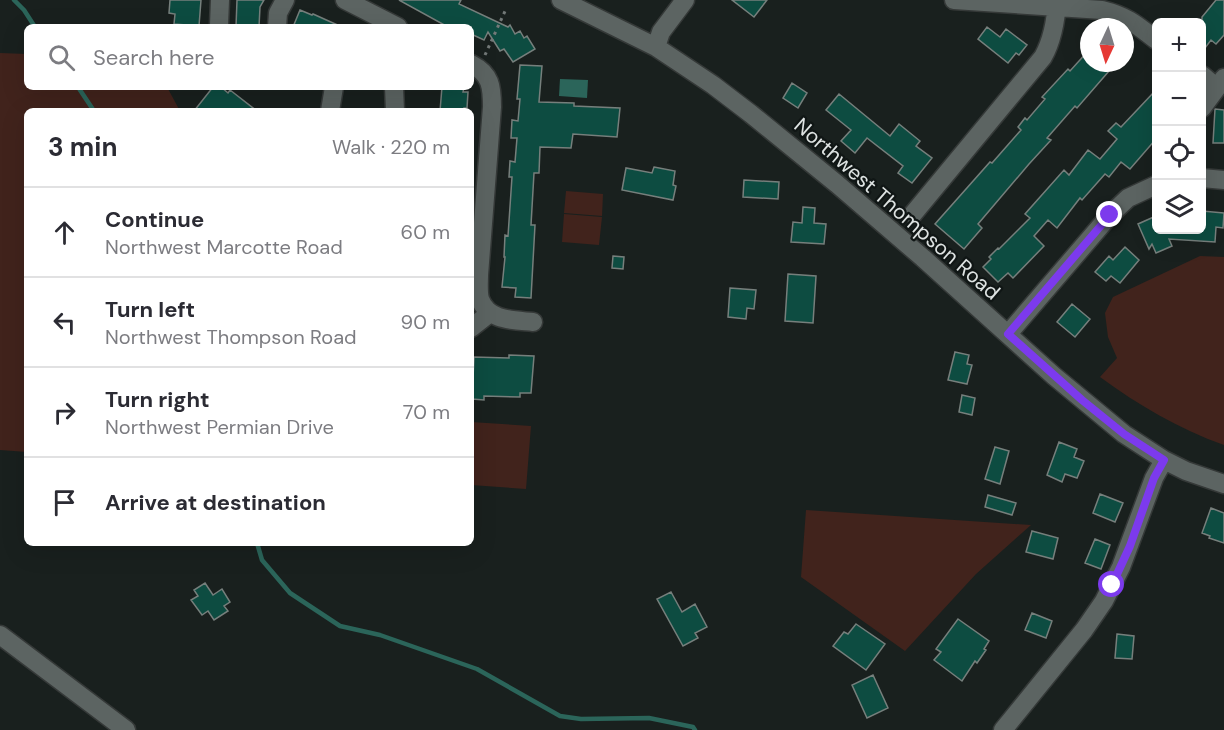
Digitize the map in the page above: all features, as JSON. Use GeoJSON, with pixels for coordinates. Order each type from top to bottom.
{"type":"FeatureCollection","features":[{"type":"Feature","properties":{"kind":"street"},"geometry":{"type":"LineString","coordinates":[[219,24],[220,0]]}},
{"type":"Feature","properties":{"kind":"street"},"geometry":{"type":"LineString","coordinates":[[277,24],[279,13],[285,0]]}},
{"type":"Feature","properties":{"kind":"street"},"geometry":{"type":"LineString","coordinates":[[345,0],[388,24]]}},
{"type":"Feature","properties":{"kind":"street"},"geometry":{"type":"LineString","coordinates":[[656,47],[661,32],[685,0]]}},
{"type":"Feature","properties":{"kind":"street"},"geometry":{"type":"LineString","coordinates":[[954,0],[1057,3],[1088,8],[1114,13],[1133,21],[1152,37]]}},
{"type":"Feature","properties":{"kind":"street","name":"Northwest Thompson Road"},"geometry":{"type":"LineString","coordinates":[[574,3],[656,47],[713,85],[786,142],[1124,434],[1164,460],[1186,471],[1224,484]]}},
{"type":"Feature","properties":{"kind":"street"},"geometry":{"type":"LineString","coordinates":[[913,214],[1043,57],[1051,42],[1057,3]]}},
{"type":"Feature","properties":{"kind":"street"},"geometry":{"type":"LineString","coordinates":[[475,66],[488,77],[492,90],[479,275],[480,298],[490,314],[504,319],[533,322]]}},
{"type":"Feature","properties":{"kind":"street"},"geometry":{"type":"LineString","coordinates":[[1206,77],[1220,83],[1206,102]]}},
{"type":"Feature","properties":{"kind":"street"},"geometry":{"type":"LineString","coordinates":[[330,108],[334,90]]}},
{"type":"Feature","properties":{"kind":"street"},"geometry":{"type":"LineString","coordinates":[[394,90],[395,108]]}},
{"type":"Feature","properties":{"kind":"street"},"geometry":{"type":"LineString","coordinates":[[1206,178],[1224,180]]}},
{"type":"Feature","properties":{"kind":"street"},"geometry":{"type":"LineString","coordinates":[[1008,334],[1110,215],[1128,198],[1152,187]]}},
{"type":"Feature","properties":{"kind":"street"},"geometry":{"type":"LineString","coordinates":[[474,326],[490,314]]}},
{"type":"Feature","properties":{"kind":"street"},"geometry":{"type":"LineString","coordinates":[[1003,730],[1084,630],[1104,601],[1121,567],[1154,478],[1164,460]]}},
{"type":"Feature","properties":{"kind":"street"},"geometry":{"type":"LineString","coordinates":[[0,635],[126,730]]}},
{"type":"Feature","properties":{"kind":"path"},"geometry":{"type":"LineString","coordinates":[[475,66],[506,9]]}},
{"type":"Feature","properties":{"kind":"shaded area"},"geometry":{"type":"Polygon","coordinates":[[[0,53],[24,54],[24,90],[169,90],[178,108],[24,108],[24,452],[0,450],[0,53]]]}},
{"type":"Feature","properties":{"kind":"shaded area"},"geometry":{"type":"Polygon","coordinates":[[[560,79],[588,80],[587,98],[559,96],[560,79]]]}},
{"type":"Feature","properties":{"kind":"shaded area"},"geometry":{"type":"Polygon","coordinates":[[[566,191],[603,194],[602,216],[564,213],[566,191]]]}},
{"type":"Feature","properties":{"kind":"shaded area"},"geometry":{"type":"Polygon","coordinates":[[[564,214],[602,217],[599,245],[562,242],[564,214]]]}},
{"type":"Feature","properties":{"kind":"shaded area"},"geometry":{"type":"Polygon","coordinates":[[[1200,256],[1224,257],[1224,445],[1159,416],[1100,377],[1117,358],[1108,337],[1105,313],[1113,297],[1200,256]]]}},
{"type":"Feature","properties":{"kind":"shaded area"},"geometry":{"type":"Polygon","coordinates":[[[474,422],[531,426],[526,489],[474,485],[474,422]]]}},
{"type":"Feature","properties":{"kind":"shaded area"},"geometry":{"type":"Polygon","coordinates":[[[806,510],[1031,525],[976,574],[905,651],[801,577],[806,510]]]}},
{"type":"Feature","properties":{"kind":"building"},"geometry":{"type":"Polygon","coordinates":[[[170,0],[201,0],[199,24],[174,24],[175,14],[169,13],[170,0]]]}},
{"type":"Feature","properties":{"kind":"building"},"geometry":{"type":"Polygon","coordinates":[[[237,0],[264,0],[260,7],[259,24],[236,24],[237,0]]]}},
{"type":"Feature","properties":{"kind":"building"},"geometry":{"type":"Polygon","coordinates":[[[399,0],[461,0],[459,4],[508,27],[510,25],[515,34],[520,31],[524,38],[527,36],[535,49],[513,62],[504,49],[500,51],[488,32],[484,40],[474,35],[474,24],[443,24],[399,0]]]}},
{"type":"Feature","properties":{"kind":"building"},"geometry":{"type":"Polygon","coordinates":[[[732,0],[767,0],[754,17],[732,0]]]}},
{"type":"Feature","properties":{"kind":"building"},"geometry":{"type":"Polygon","coordinates":[[[1216,0],[1224,0],[1224,35],[1216,44],[1211,40],[1206,47],[1206,18],[1202,17],[1216,0]]]}},
{"type":"Feature","properties":{"kind":"building"},"geometry":{"type":"Polygon","coordinates":[[[300,10],[335,24],[294,24],[300,10]]]}},
{"type":"Feature","properties":{"kind":"building"},"geometry":{"type":"Polygon","coordinates":[[[987,27],[1000,37],[1006,29],[1027,45],[1008,63],[978,39],[987,27]]]}},
{"type":"Feature","properties":{"kind":"building"},"geometry":{"type":"Polygon","coordinates":[[[1080,60],[1080,72],[1108,72],[1047,138],[1051,140],[978,224],[982,228],[964,249],[935,224],[1021,130],[1018,127],[1045,99],[1042,97],[1068,69],[1070,71],[1080,60]]]}},
{"type":"Feature","properties":{"kind":"building"},"geometry":{"type":"Polygon","coordinates":[[[520,65],[542,66],[539,102],[620,108],[617,137],[573,134],[571,148],[540,147],[539,173],[534,173],[531,225],[535,225],[531,298],[515,297],[516,288],[502,287],[512,177],[509,177],[510,161],[515,162],[517,138],[511,138],[512,120],[518,121],[520,65]]]}},
{"type":"Feature","properties":{"kind":"building"},"geometry":{"type":"Polygon","coordinates":[[[792,83],[807,93],[798,108],[783,98],[792,83]]]}},
{"type":"Feature","properties":{"kind":"building"},"geometry":{"type":"Polygon","coordinates":[[[211,90],[224,90],[228,93],[230,90],[253,108],[196,108],[211,90]]]}},
{"type":"Feature","properties":{"kind":"building"},"geometry":{"type":"Polygon","coordinates":[[[442,90],[468,92],[467,108],[440,108],[442,90]]]}},
{"type":"Feature","properties":{"kind":"building"},"geometry":{"type":"Polygon","coordinates":[[[839,94],[890,136],[899,124],[920,141],[916,146],[932,158],[912,183],[898,173],[903,166],[867,138],[855,153],[841,141],[851,130],[826,110],[839,94]]]}},
{"type":"Feature","properties":{"kind":"building"},"geometry":{"type":"Polygon","coordinates":[[[1152,94],[1152,144],[1130,169],[1121,162],[1109,177],[1105,174],[1082,200],[1080,198],[1057,228],[1048,220],[1034,236],[1044,246],[1013,278],[1008,273],[998,282],[983,267],[991,259],[989,257],[1030,218],[1025,214],[1064,170],[1069,175],[1088,150],[1100,159],[1117,139],[1108,131],[1116,123],[1121,127],[1152,94]]]}},
{"type":"Feature","properties":{"kind":"building"},"geometry":{"type":"Polygon","coordinates":[[[1215,109],[1224,110],[1224,143],[1213,143],[1215,109]]]}},
{"type":"Feature","properties":{"kind":"building"},"geometry":{"type":"Polygon","coordinates":[[[654,167],[675,171],[673,185],[676,186],[673,200],[622,190],[626,168],[652,173],[654,167]]]}},
{"type":"Feature","properties":{"kind":"building"},"geometry":{"type":"Polygon","coordinates":[[[744,180],[779,182],[778,199],[743,197],[744,180]]]}},
{"type":"Feature","properties":{"kind":"building"},"geometry":{"type":"Polygon","coordinates":[[[803,207],[815,208],[814,223],[826,224],[824,244],[791,242],[793,222],[802,223],[803,207]]]}},
{"type":"Feature","properties":{"kind":"building"},"geometry":{"type":"Polygon","coordinates":[[[1206,211],[1224,213],[1223,228],[1216,227],[1215,242],[1169,239],[1172,246],[1156,253],[1152,244],[1149,249],[1138,224],[1152,218],[1152,234],[1206,234],[1206,211]]]}},
{"type":"Feature","properties":{"kind":"building"},"geometry":{"type":"Polygon","coordinates":[[[1125,247],[1139,260],[1120,283],[1111,276],[1106,281],[1095,272],[1109,256],[1113,260],[1125,247]]]}},
{"type":"Feature","properties":{"kind":"building"},"geometry":{"type":"Polygon","coordinates":[[[613,256],[624,257],[623,269],[612,268],[613,256]]]}},
{"type":"Feature","properties":{"kind":"building"},"geometry":{"type":"Polygon","coordinates":[[[788,274],[816,276],[813,323],[785,321],[788,274]]]}},
{"type":"Feature","properties":{"kind":"building"},"geometry":{"type":"Polygon","coordinates":[[[730,288],[756,290],[754,309],[747,308],[746,319],[728,317],[730,288]]]}},
{"type":"Feature","properties":{"kind":"building"},"geometry":{"type":"Polygon","coordinates":[[[1072,304],[1090,319],[1075,337],[1057,322],[1072,304]]]}},
{"type":"Feature","properties":{"kind":"building"},"geometry":{"type":"Polygon","coordinates":[[[955,352],[969,355],[967,364],[972,365],[967,384],[948,380],[955,352]]]}},
{"type":"Feature","properties":{"kind":"building"},"geometry":{"type":"Polygon","coordinates":[[[509,355],[534,356],[531,393],[520,393],[520,397],[484,396],[484,400],[474,399],[474,357],[509,358],[509,355]]]}},
{"type":"Feature","properties":{"kind":"building"},"geometry":{"type":"Polygon","coordinates":[[[962,395],[975,398],[972,415],[959,412],[962,395]]]}},
{"type":"Feature","properties":{"kind":"building"},"geometry":{"type":"Polygon","coordinates":[[[1059,442],[1077,449],[1074,457],[1084,461],[1077,478],[1065,474],[1062,482],[1047,475],[1059,442]]]}},
{"type":"Feature","properties":{"kind":"building"},"geometry":{"type":"Polygon","coordinates":[[[995,447],[1009,451],[1000,484],[985,479],[995,447]]]}},
{"type":"Feature","properties":{"kind":"building"},"geometry":{"type":"Polygon","coordinates":[[[1100,494],[1123,503],[1115,522],[1093,513],[1100,494]]]}},
{"type":"Feature","properties":{"kind":"building"},"geometry":{"type":"Polygon","coordinates":[[[988,495],[1016,503],[1012,515],[985,507],[988,495]]]}},
{"type":"Feature","properties":{"kind":"building"},"geometry":{"type":"Polygon","coordinates":[[[1211,508],[1224,513],[1224,543],[1202,533],[1211,508]]]}},
{"type":"Feature","properties":{"kind":"building"},"geometry":{"type":"Polygon","coordinates":[[[1032,531],[1058,538],[1053,559],[1026,552],[1032,531]]]}},
{"type":"Feature","properties":{"kind":"building"},"geometry":{"type":"Polygon","coordinates":[[[1095,539],[1110,545],[1101,569],[1085,563],[1095,539]]]}},
{"type":"Feature","properties":{"kind":"building"},"geometry":{"type":"Polygon","coordinates":[[[205,583],[213,595],[222,589],[230,602],[224,606],[228,611],[214,620],[208,611],[202,615],[191,600],[198,596],[194,590],[205,583]]]}},
{"type":"Feature","properties":{"kind":"building"},"geometry":{"type":"Polygon","coordinates":[[[671,592],[682,612],[695,604],[707,627],[695,633],[698,638],[683,646],[657,599],[671,592]]]}},
{"type":"Feature","properties":{"kind":"building"},"geometry":{"type":"Polygon","coordinates":[[[1032,613],[1052,621],[1046,638],[1025,630],[1032,613]]]}},
{"type":"Feature","properties":{"kind":"building"},"geometry":{"type":"Polygon","coordinates":[[[958,619],[989,641],[984,649],[986,650],[977,663],[975,661],[962,681],[934,660],[941,652],[936,649],[958,619]]]}},
{"type":"Feature","properties":{"kind":"building"},"geometry":{"type":"Polygon","coordinates":[[[856,624],[885,644],[866,670],[833,646],[844,632],[848,634],[856,624]]]}},
{"type":"Feature","properties":{"kind":"building"},"geometry":{"type":"Polygon","coordinates":[[[1117,634],[1134,636],[1132,659],[1115,658],[1117,634]]]}},
{"type":"Feature","properties":{"kind":"building"},"geometry":{"type":"Polygon","coordinates":[[[873,675],[888,708],[867,718],[852,685],[873,675]]]}},
{"type":"Feature","properties":{"kind":"waterway"},"geometry":{"type":"LineString","coordinates":[[14,0],[33,24]]}},
{"type":"Feature","properties":{"kind":"waterway"},"geometry":{"type":"LineString","coordinates":[[80,90],[92,108]]}},
{"type":"Feature","properties":{"kind":"waterway"},"geometry":{"type":"LineString","coordinates":[[258,546],[262,560],[290,593],[340,626],[380,635],[477,669],[560,716],[581,719],[649,718],[693,727],[695,730]]}},
{"type":"Feature","properties":{"kind":"route"},"geometry":{"type":"LineString","coordinates":[[1110,215],[1008,334],[1124,434],[1164,460],[1154,478],[1130,546],[1112,585]]}}]}
